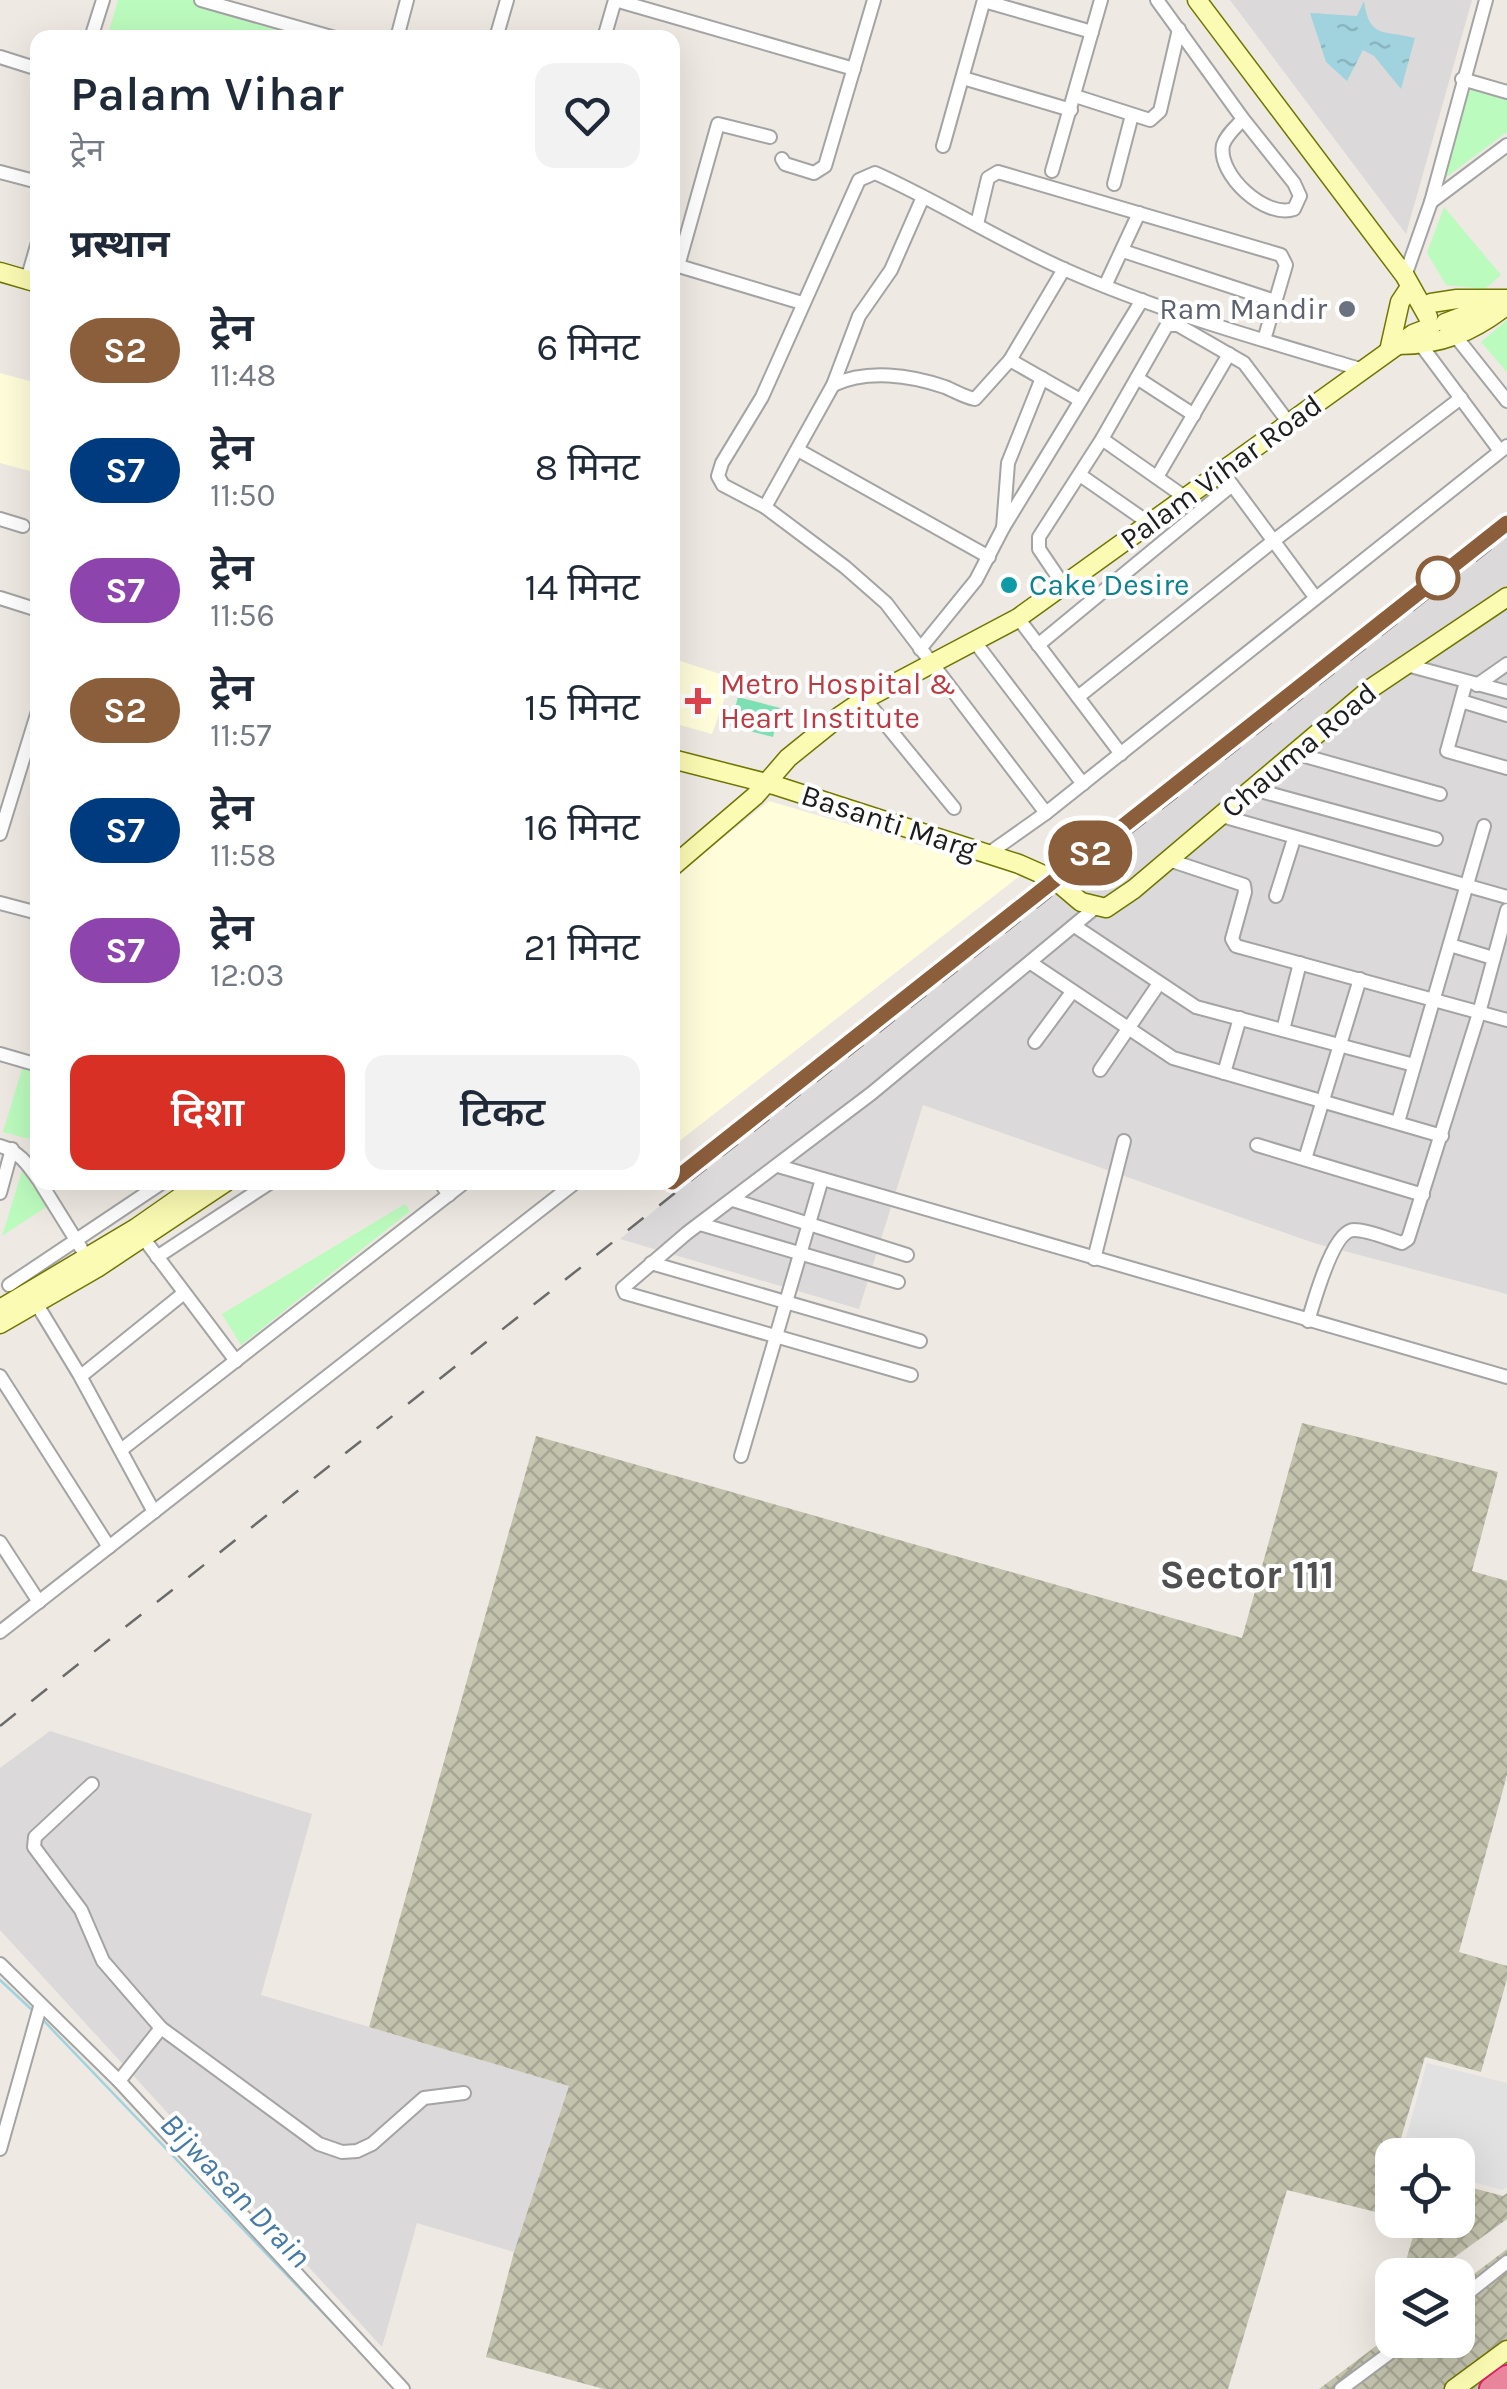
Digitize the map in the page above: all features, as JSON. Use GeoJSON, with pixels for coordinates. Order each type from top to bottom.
{"type":"FeatureCollection","features":[{"type":"Feature","properties":{"kind":"highway"},"geometry":{"type":"LineString","coordinates":[[1491,2389],[1507,2377]]}},
{"type":"Feature","properties":{"kind":"street"},"geometry":{"type":"LineString","coordinates":[[94,30],[103,0]]}},
{"type":"Feature","properties":{"kind":"street"},"geometry":{"type":"LineString","coordinates":[[201,0],[295,30]]}},
{"type":"Feature","properties":{"kind":"street"},"geometry":{"type":"LineString","coordinates":[[399,30],[408,0]]}},
{"type":"Feature","properties":{"kind":"street"},"geometry":{"type":"LineString","coordinates":[[498,30],[507,0]]}},
{"type":"Feature","properties":{"kind":"street"},"geometry":{"type":"LineString","coordinates":[[606,30],[615,0],[854,69]]}},
{"type":"Feature","properties":{"kind":"street"},"geometry":{"type":"LineString","coordinates":[[782,159],[784,164],[814,173],[822,170],[830,155],[874,0]]}},
{"type":"Feature","properties":{"kind":"street"},"geometry":{"type":"LineString","coordinates":[[943,146],[984,0],[1092,32]]}},
{"type":"Feature","properties":{"kind":"street"},"geometry":{"type":"LineString","coordinates":[[1052,170],[1101,0]]}},
{"type":"Feature","properties":{"kind":"street"},"geometry":{"type":"LineString","coordinates":[[1157,0],[1298,190],[1299,201],[1294,209],[1276,210],[1259,200],[1225,164],[1222,150],[1226,138],[1243,119]]}},
{"type":"Feature","properties":{"kind":"street"},"geometry":{"type":"LineString","coordinates":[[988,854],[1083,784],[1504,449],[1460,398],[1427,329],[1416,285],[1408,282],[1197,0]]}},
{"type":"Feature","properties":{"kind":"street"},"geometry":{"type":"LineString","coordinates":[[1486,0],[1400,302],[1507,401]]}},
{"type":"Feature","properties":{"kind":"street"},"geometry":{"type":"LineString","coordinates":[[963,78],[1150,120],[1160,112],[1179,29]]}},
{"type":"Feature","properties":{"kind":"street"},"geometry":{"type":"LineString","coordinates":[[0,57],[30,66]]}},
{"type":"Feature","properties":{"kind":"street"},"geometry":{"type":"LineString","coordinates":[[1462,79],[1507,92]]}},
{"type":"Feature","properties":{"kind":"street"},"geometry":{"type":"LineString","coordinates":[[1114,184],[1132,115]]}},
{"type":"Feature","properties":{"kind":"street"},"geometry":{"type":"LineString","coordinates":[[680,249],[718,124],[770,136]]}},
{"type":"Feature","properties":{"kind":"street"},"geometry":{"type":"LineString","coordinates":[[1431,202],[1507,145]]}},
{"type":"Feature","properties":{"kind":"street"},"geometry":{"type":"LineString","coordinates":[[0,172],[30,180]]}},
{"type":"Feature","properties":{"kind":"street"},"geometry":{"type":"LineString","coordinates":[[977,224],[988,178],[998,172],[1281,255],[1286,265],[1264,340]]}},
{"type":"Feature","properties":{"kind":"street"},"geometry":{"type":"LineString","coordinates":[[1046,813],[886,603],[868,585],[764,507],[722,485],[718,476],[762,397],[858,180],[874,173],[1064,269],[1142,300],[1363,370]]}},
{"type":"Feature","properties":{"kind":"street"},"geometry":{"type":"LineString","coordinates":[[764,507],[833,384],[858,316],[892,270],[924,197]]}},
{"type":"Feature","properties":{"kind":"street"},"geometry":{"type":"LineString","coordinates":[[1105,286],[1139,213]]}},
{"type":"Feature","properties":{"kind":"street"},"geometry":{"type":"LineString","coordinates":[[1122,250],[1275,300]]}},
{"type":"Feature","properties":{"kind":"street"},"geometry":{"type":"LineString","coordinates":[[680,266],[802,303]]}},
{"type":"Feature","properties":{"kind":"street"},"geometry":{"type":"LineString","coordinates":[[833,384],[846,378],[874,375],[930,383],[975,400],[1010,360],[1064,269]]}},
{"type":"Feature","properties":{"kind":"street"},"geometry":{"type":"LineString","coordinates":[[0,272],[30,280]]}},
{"type":"Feature","properties":{"kind":"street"},"geometry":{"type":"LineString","coordinates":[[1427,329],[1456,299],[1507,301]]}},
{"type":"Feature","properties":{"kind":"street"},"geometry":{"type":"LineString","coordinates":[[925,656],[967,594],[1142,300]]}},
{"type":"Feature","properties":{"kind":"street","name":"Palam Vihar Road"},"geometry":{"type":"LineString","coordinates":[[680,859],[755,796],[801,748],[925,656],[975,642],[1018,618],[1186,498],[1227,478],[1289,423],[1427,329],[1507,301]]}},
{"type":"Feature","properties":{"kind":"street"},"geometry":{"type":"LineString","coordinates":[[1064,586],[1038,543],[1170,323],[1229,354],[1253,372],[1289,423]]}},
{"type":"Feature","properties":{"kind":"street"},"geometry":{"type":"LineString","coordinates":[[1157,477],[1229,354]]}},
{"type":"Feature","properties":{"kind":"street"},"geometry":{"type":"LineString","coordinates":[[1010,360],[1080,400]]}},
{"type":"Feature","properties":{"kind":"street"},"geometry":{"type":"LineString","coordinates":[[1003,528],[1008,464],[1042,378]]}},
{"type":"Feature","properties":{"kind":"street"},"geometry":{"type":"LineString","coordinates":[[1137,378],[1194,415]]}},
{"type":"Feature","properties":{"kind":"street"},"geometry":{"type":"LineString","coordinates":[[1078,697],[1460,398]]}},
{"type":"Feature","properties":{"kind":"street"},"geometry":{"type":"LineString","coordinates":[[1102,439],[1186,498]]}},
{"type":"Feature","properties":{"kind":"street"},"geometry":{"type":"LineString","coordinates":[[798,450],[989,557]]}},
{"type":"Feature","properties":{"kind":"street"},"geometry":{"type":"LineString","coordinates":[[1080,475],[1150,523]]}},
{"type":"Feature","properties":{"kind":"street"},"geometry":{"type":"LineString","coordinates":[[1038,645],[1227,478],[1314,597]]}},
{"type":"Feature","properties":{"kind":"street"},"geometry":{"type":"LineString","coordinates":[[0,519],[24,526]]}},
{"type":"Feature","properties":{"kind":"street","name":"Chauma Road"},"geometry":{"type":"LineString","coordinates":[[1096,908],[1106,908],[1169,860],[1403,664],[1507,597]]}},
{"type":"Feature","properties":{"kind":"street"},"geometry":{"type":"LineString","coordinates":[[0,598],[30,607]]}},
{"type":"Feature","properties":{"kind":"street"},"geometry":{"type":"LineString","coordinates":[[1018,618],[1120,754]]}},
{"type":"Feature","properties":{"kind":"street"},"geometry":{"type":"LineString","coordinates":[[975,642],[1083,784]]}},
{"type":"Feature","properties":{"kind":"street"},"geometry":{"type":"LineString","coordinates":[[1403,664],[1507,692]]}},
{"type":"Feature","properties":{"kind":"street"},"geometry":{"type":"LineString","coordinates":[[1507,664],[1472,683],[1460,702],[1446,751],[1507,768]]}},
{"type":"Feature","properties":{"kind":"street"},"geometry":{"type":"LineString","coordinates":[[865,699],[954,808]]}},
{"type":"Feature","properties":{"kind":"street"},"geometry":{"type":"LineString","coordinates":[[1460,702],[1507,715]]}},
{"type":"Feature","properties":{"kind":"street"},"geometry":{"type":"LineString","coordinates":[[0,834],[5,798],[30,731]]}},
{"type":"Feature","properties":{"kind":"street"},"geometry":{"type":"LineString","coordinates":[[1294,753],[1440,794]]}},
{"type":"Feature","properties":{"kind":"street","name":"Basanti Marg"},"geometry":{"type":"LineString","coordinates":[[680,761],[764,783],[1032,868],[1096,908]]}},
{"type":"Feature","properties":{"kind":"street","name":"Palam Vihar Road"},"geometry":{"type":"LineString","coordinates":[[680,844],[748,788],[764,783]]}},
{"type":"Feature","properties":{"kind":"street"},"geometry":{"type":"LineString","coordinates":[[1252,789],[1436,838]]}},
{"type":"Feature","properties":{"kind":"street"},"geometry":{"type":"LineString","coordinates":[[1222,816],[1295,842],[1507,897]]}},
{"type":"Feature","properties":{"kind":"street"},"geometry":{"type":"LineString","coordinates":[[1398,1122],[1484,826]]}},
{"type":"Feature","properties":{"kind":"street"},"geometry":{"type":"LineString","coordinates":[[1276,896],[1295,842]]}},
{"type":"Feature","properties":{"kind":"street"},"geometry":{"type":"LineString","coordinates":[[1169,860],[1241,882],[1244,892],[1232,943],[1507,1020]]}},
{"type":"Feature","properties":{"kind":"street"},"geometry":{"type":"LineString","coordinates":[[0,903],[30,912]]}},
{"type":"Feature","properties":{"kind":"street"},"geometry":{"type":"LineString","coordinates":[[911,1375],[622,1291],[651,1263],[778,1166],[1096,908]]}},
{"type":"Feature","properties":{"kind":"street"},"geometry":{"type":"LineString","coordinates":[[1308,1322],[1332,1253],[1344,1234],[1356,1230],[1406,1242],[1442,1136],[1507,910]]}},
{"type":"Feature","properties":{"kind":"street"},"geometry":{"type":"LineString","coordinates":[[1076,927],[1196,1007],[1414,1065]]}},
{"type":"Feature","properties":{"kind":"street"},"geometry":{"type":"LineString","coordinates":[[1450,945],[1493,958]]}},
{"type":"Feature","properties":{"kind":"street"},"geometry":{"type":"LineString","coordinates":[[1031,963],[1173,1058],[1442,1136]]}},
{"type":"Feature","properties":{"kind":"street"},"geometry":{"type":"LineString","coordinates":[[1282,1030],[1300,963]]}},
{"type":"Feature","properties":{"kind":"street"},"geometry":{"type":"LineString","coordinates":[[1305,1159],[1360,978]]}},
{"type":"Feature","properties":{"kind":"street"},"geometry":{"type":"LineString","coordinates":[[1100,1070],[1158,984]]}},
{"type":"Feature","properties":{"kind":"street"},"geometry":{"type":"LineString","coordinates":[[1036,1042],[1072,992]]}},
{"type":"Feature","properties":{"kind":"street"},"geometry":{"type":"LineString","coordinates":[[1224,1073],[1240,1018]]}},
{"type":"Feature","properties":{"kind":"street"},"geometry":{"type":"LineString","coordinates":[[0,1054],[30,1063]]}},
{"type":"Feature","properties":{"kind":"street"},"geometry":{"type":"LineString","coordinates":[[1094,1259],[1124,1140]]}},
{"type":"Feature","properties":{"kind":"street"},"geometry":{"type":"LineString","coordinates":[[1257,1145],[1423,1195]]}},
{"type":"Feature","properties":{"kind":"street"},"geometry":{"type":"LineString","coordinates":[[6,1148],[30,1167]]}},
{"type":"Feature","properties":{"kind":"street"},"geometry":{"type":"LineString","coordinates":[[0,1193],[6,1148]]}},
{"type":"Feature","properties":{"kind":"street"},"geometry":{"type":"LineString","coordinates":[[778,1166],[1308,1322],[1507,1376]]}},
{"type":"Feature","properties":{"kind":"street"},"geometry":{"type":"LineString","coordinates":[[740,1456],[822,1178]]}},
{"type":"Feature","properties":{"kind":"street"},"geometry":{"type":"LineString","coordinates":[[47,1190],[86,1257]]}},
{"type":"Feature","properties":{"kind":"street"},"geometry":{"type":"LineString","coordinates":[[0,1324],[36,1304],[156,1190]]}},
{"type":"Feature","properties":{"kind":"street"},"geometry":{"type":"LineString","coordinates":[[140,1233],[192,1190]]}},
{"type":"Feature","properties":{"kind":"street"},"geometry":{"type":"LineString","coordinates":[[9,1285],[140,1233],[213,1190]]}},
{"type":"Feature","properties":{"kind":"street"},"geometry":{"type":"LineString","coordinates":[[157,1257],[260,1190]]}},
{"type":"Feature","properties":{"kind":"street"},"geometry":{"type":"LineString","coordinates":[[446,1190],[449,1195]]}},
{"type":"Feature","properties":{"kind":"street"},"geometry":{"type":"LineString","coordinates":[[121,1450],[455,1190]]}},
{"type":"Feature","properties":{"kind":"street"},"geometry":{"type":"LineString","coordinates":[[0,1632],[566,1190]]}},
{"type":"Feature","properties":{"kind":"street"},"geometry":{"type":"LineString","coordinates":[[733,1200],[907,1254]]}},
{"type":"Feature","properties":{"kind":"street"},"geometry":{"type":"LineString","coordinates":[[700,1224],[898,1282]]}},
{"type":"Feature","properties":{"kind":"street"},"geometry":{"type":"LineString","coordinates":[[140,1233],[236,1361]]}},
{"type":"Feature","properties":{"kind":"street"},"geometry":{"type":"LineString","coordinates":[[0,1309],[86,1257]]}},
{"type":"Feature","properties":{"kind":"street"},"geometry":{"type":"LineString","coordinates":[[651,1263],[920,1342]]}},
{"type":"Feature","properties":{"kind":"street"},"geometry":{"type":"LineString","coordinates":[[80,1376],[184,1293]]}},
{"type":"Feature","properties":{"kind":"street"},"geometry":{"type":"LineString","coordinates":[[36,1304],[154,1512]]}},
{"type":"Feature","properties":{"kind":"street"},"geometry":{"type":"LineString","coordinates":[[0,1376],[109,1547]]}},
{"type":"Feature","properties":{"kind":"street"},"geometry":{"type":"LineString","coordinates":[[1,1545],[38,1602]]}},
{"type":"Feature","properties":{"kind":"street"},"geometry":{"type":"LineString","coordinates":[[92,1784],[34,1837],[34,1847],[81,1910],[103,1961],[161,2028],[306,2135],[342,2152],[372,2144],[424,2098],[464,2093]]}},
{"type":"Feature","properties":{"kind":"street"},"geometry":{"type":"LineString","coordinates":[[0,1964],[119,2081],[404,2389]]}},
{"type":"Feature","properties":{"kind":"street"},"geometry":{"type":"LineString","coordinates":[[0,2149],[40,2007]]}},
{"type":"Feature","properties":{"kind":"street"},"geometry":{"type":"LineString","coordinates":[[119,2081],[161,2028]]}},
{"type":"Feature","properties":{"kind":"street"},"geometry":{"type":"LineString","coordinates":[[1475,2287],[1507,2262]]}},
{"type":"Feature","properties":{"kind":"street"},"geometry":{"type":"LineString","coordinates":[[1454,2389],[1507,2350]]}},
{"type":"Feature","properties":{"kind":"street"},"geometry":{"type":"LineString","coordinates":[[1341,2389],[1383,2358]]}},
{"type":"Feature","properties":{"kind":"shaded area"},"geometry":{"type":"Polygon","coordinates":[[[1230,0],[1472,0],[1406,234],[1230,0]]]}},
{"type":"Feature","properties":{"kind":"shaded area"},"geometry":{"type":"Polygon","coordinates":[[[0,373],[30,381],[30,471],[0,463],[0,373]]]}},
{"type":"Feature","properties":{"kind":"shaded area"},"geometry":{"type":"Polygon","coordinates":[[[1507,537],[1507,1294],[1314,1243],[923,1105],[859,1309],[620,1239],[790,1098],[1507,537]]]}},
{"type":"Feature","properties":{"kind":"shaded area","name":"Metro Hospital & Heart Institute"},"geometry":{"type":"Polygon","coordinates":[[[680,661],[732,678],[712,734],[680,725],[680,661]]]}},
{"type":"Feature","properties":{"kind":"shaded area"},"geometry":{"type":"Polygon","coordinates":[[[769,801],[1021,875],[680,1141],[680,872],[769,801]]]}},
{"type":"Feature","properties":{"kind":"shaded area"},"geometry":{"type":"Polygon","coordinates":[[[1302,1423],[1498,1472],[1472,1571],[1507,1581],[1507,1775],[1459,1952],[1507,1966],[1507,1979],[1481,2072],[1425,2057],[1401,2138],[1375,2138],[1375,2212],[1287,2190],[1228,2389],[604,2389],[486,2357],[514,2252],[569,2086],[369,2027],[536,1436],[1242,1638],[1302,1423]]]}},
{"type":"Feature","properties":{"kind":"shaded area"},"geometry":{"type":"Polygon","coordinates":[[[50,1731],[312,1814],[261,1995],[569,2086],[514,2252],[417,2223],[382,2347],[0,1930],[0,1768],[50,1731]]]}},
{"type":"Feature","properties":{"kind":"shaded area"},"geometry":{"type":"Polygon","coordinates":[[[1427,2063],[1507,2083],[1507,2187],[1502,2190],[1475,2183],[1475,2138],[1406,2138],[1427,2063]]]}},
{"type":"Feature","properties":{"kind":"shaded area"},"geometry":{"type":"Polygon","coordinates":[[[1475,2189],[1503,2196],[1507,2193],[1507,2219],[1453,2258],[1407,2258],[1412,2238],[1475,2238],[1475,2189]]]}},
{"type":"Feature","properties":{"kind":"shaded area"},"geometry":{"type":"Polygon","coordinates":[[[1507,2249],[1507,2389],[1319,2389],[1375,2347],[1375,2358],[1475,2358],[1475,2273],[1507,2249]]]}},
{"type":"Feature","properties":{"kind":"green space"},"geometry":{"type":"Polygon","coordinates":[[[118,0],[194,0],[298,30],[109,30],[118,0]]]}},
{"type":"Feature","properties":{"kind":"green space"},"geometry":{"type":"Polygon","coordinates":[[[1470,87],[1507,97],[1507,132],[1445,178],[1470,87]]]}},
{"type":"Feature","properties":{"kind":"green space"},"geometry":{"type":"Polygon","coordinates":[[[1444,207],[1501,275],[1485,289],[1446,285],[1427,253],[1444,207]]]}},
{"type":"Feature","properties":{"kind":"green space"},"geometry":{"type":"Polygon","coordinates":[[[1507,320],[1507,372],[1481,342],[1507,320]]]}},
{"type":"Feature","properties":{"kind":"green space"},"geometry":{"type":"Polygon","coordinates":[[[738,697],[780,708],[773,737],[730,726],[738,697]]]}},
{"type":"Feature","properties":{"kind":"green space"},"geometry":{"type":"Polygon","coordinates":[[[23,1066],[30,1068],[30,1139],[3,1132],[23,1066]]]}},
{"type":"Feature","properties":{"kind":"green space"},"geometry":{"type":"Polygon","coordinates":[[[23,1168],[30,1178],[30,1190],[38,1190],[49,1205],[2,1236],[23,1168]]]}},
{"type":"Feature","properties":{"kind":"green space"},"geometry":{"type":"Polygon","coordinates":[[[405,1204],[410,1211],[241,1345],[222,1314],[405,1204]]]}},
{"type":"Feature","properties":{"kind":"water"},"geometry":{"type":"Polygon","coordinates":[[[1364,1],[1374,27],[1415,38],[1401,89],[1374,56],[1363,50],[1347,81],[1326,62],[1310,13],[1357,16],[1364,1]]]}},
{"type":"Feature","properties":{"kind":"waterway","name":"Bijwasan Drain"},"geometry":{"type":"LineString","coordinates":[[0,1980],[31,2009]]}},
{"type":"Feature","properties":{"kind":"waterway","name":"Bijwasan Drain"},"geometry":{"type":"LineString","coordinates":[[44,2021],[368,2360]]}},
{"type":"Feature","properties":{"kind":"railway"},"geometry":{"type":"LineString","coordinates":[[680,1189],[1507,536]]}},
{"type":"Feature","properties":{"kind":"railway"},"geometry":{"type":"LineString","coordinates":[[0,1726],[679,1190]]}},
{"type":"Feature","properties":{"kind":"train","name":"S2"},"geometry":{"type":"LineString","coordinates":[[680,1176],[1507,523]]}},
{"type":"Feature","properties":{"kind":"place","name":"Ram Mandir"},"geometry":{"type":"Point","coordinates":[1347,309]}},
{"type":"Feature","properties":{"kind":"place","name":"Cake Desire"},"geometry":{"type":"Point","coordinates":[1009,585]}},
{"type":"Feature","properties":{"kind":"place","name":"Metro Hospital & Heart Institute"},"geometry":{"type":"Point","coordinates":[698,701]}},
{"type":"Feature","properties":{"kind":"district","name":"Sector 111"},"geometry":{"type":"Point","coordinates":[1247,1574]}}]}
